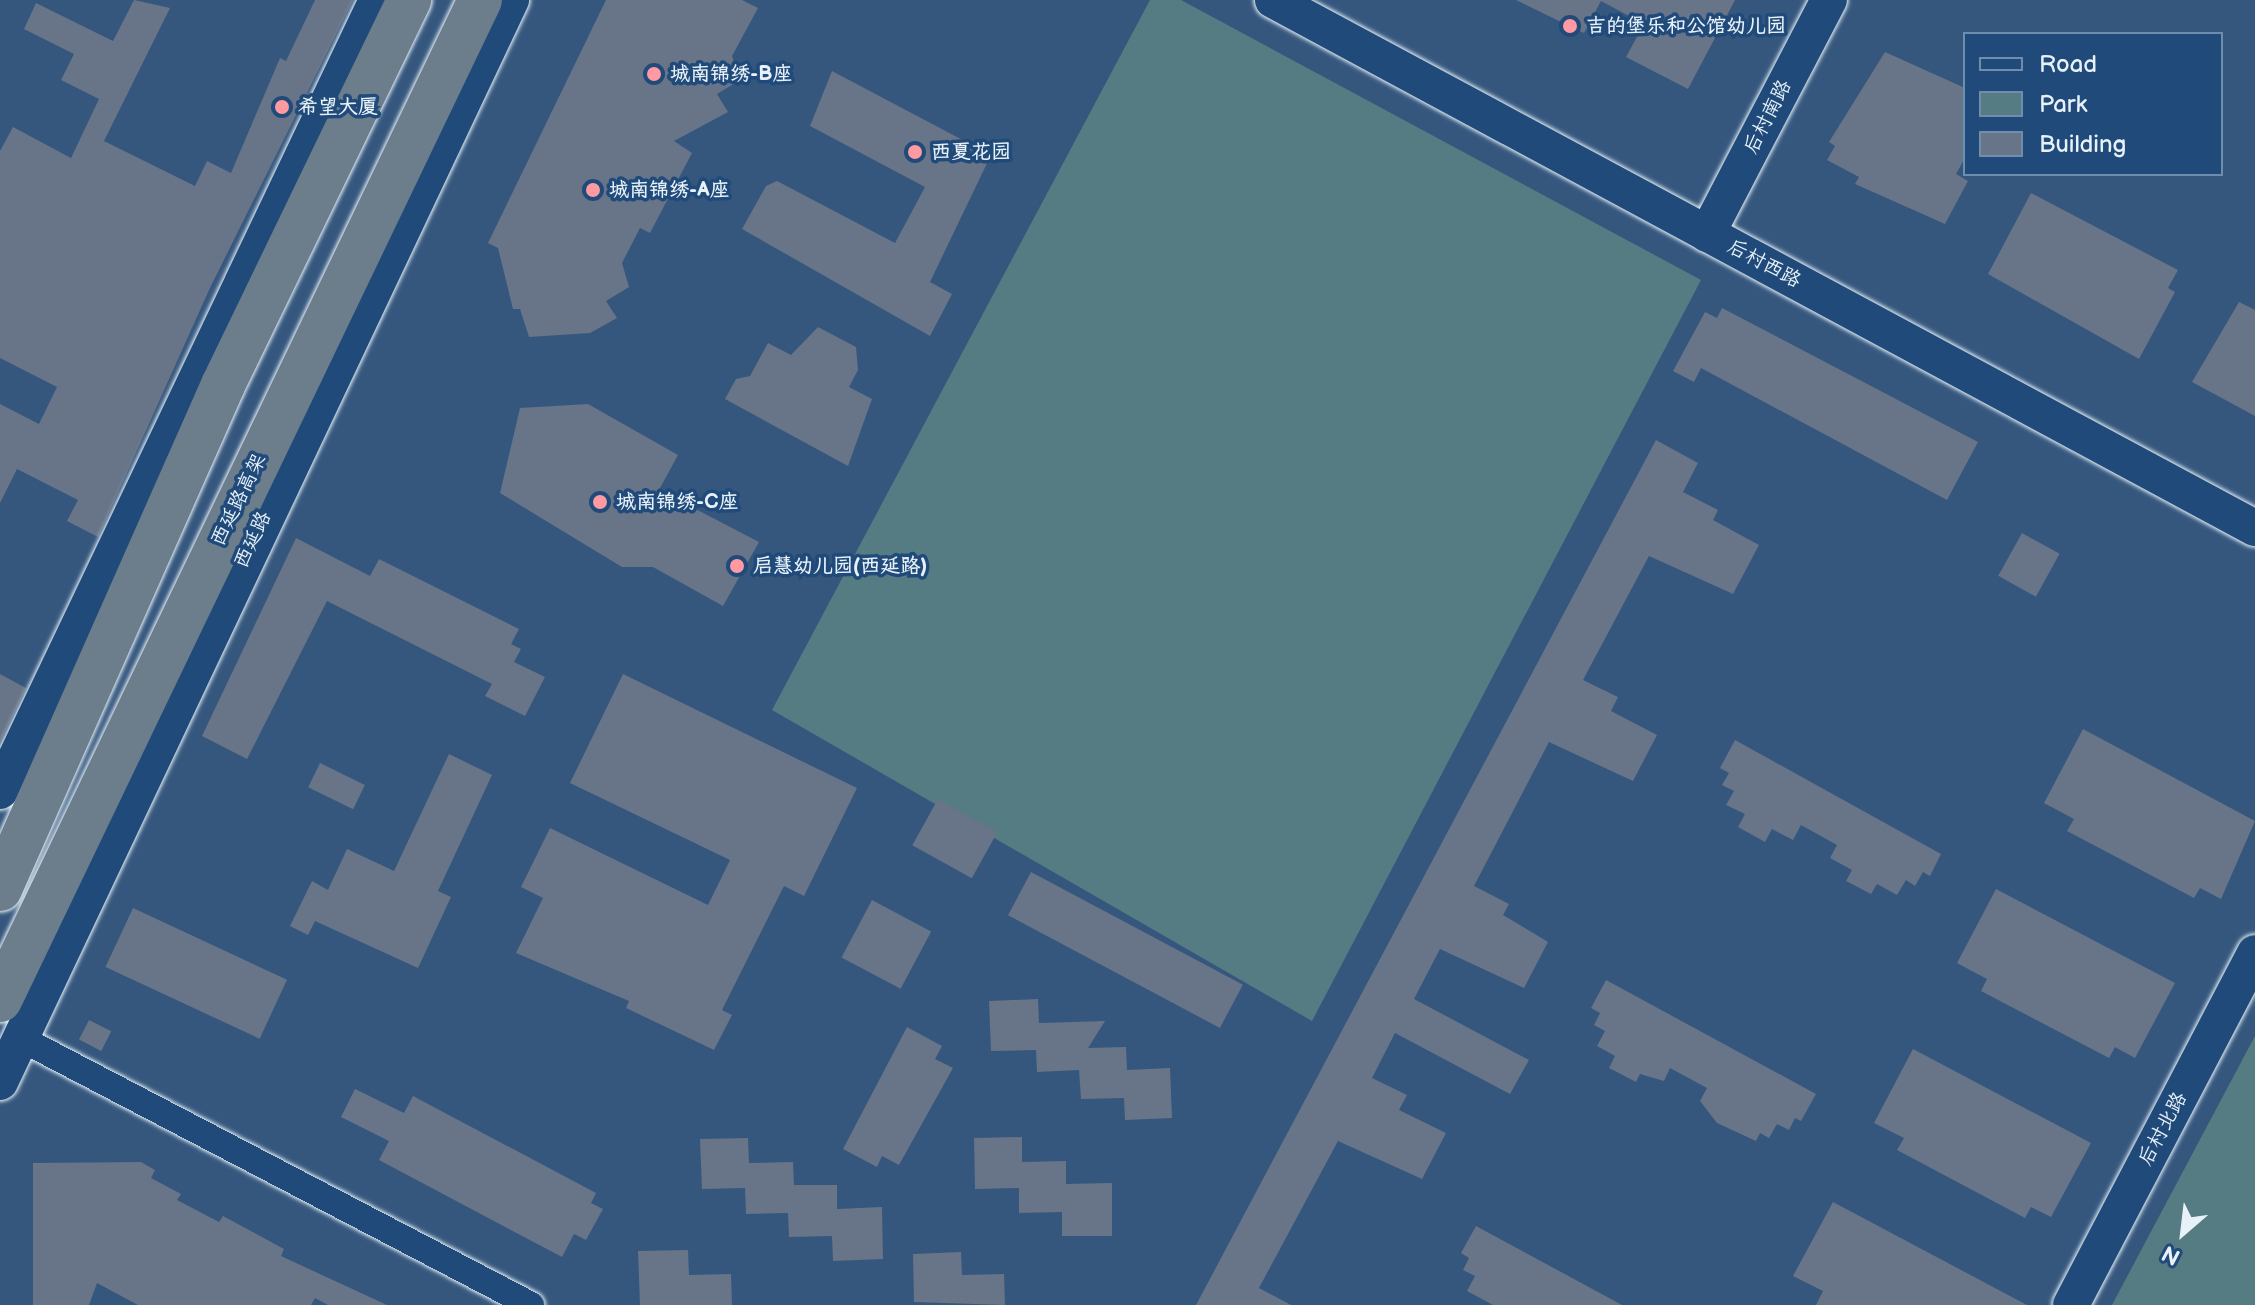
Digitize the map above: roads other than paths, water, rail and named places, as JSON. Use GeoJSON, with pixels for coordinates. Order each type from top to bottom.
{"type":"FeatureCollection","features":[{"type":"Feature","properties":{"kind":"highway"},"geometry":{"type":"LineString","coordinates":[[0,889],[223,385],[409,0]]}},
{"type":"Feature","properties":{"kind":"highway","name":"西延路高架"},"geometry":{"type":"LineString","coordinates":[[6,1022],[480,0]]}},
{"type":"Feature","properties":{"kind":"main road"},"geometry":{"type":"LineString","coordinates":[[0,791],[377,0]]}},
{"type":"Feature","properties":{"kind":"main road","name":"西延路"},"geometry":{"type":"LineString","coordinates":[[1,1077],[6,1022],[511,0]]}},
{"type":"Feature","properties":{"kind":"main road","name":"后村西路"},"geometry":{"type":"LineString","coordinates":[[1273,0],[2255,528]]}},
{"type":"Feature","properties":{"kind":"main road","name":"后村南路"},"geometry":{"type":"LineString","coordinates":[[1707,234],[1829,0]]}},
{"type":"Feature","properties":{"kind":"main road","name":"后村北路"},"geometry":{"type":"LineString","coordinates":[[2071,1305],[2255,953]]}},
{"type":"Feature","properties":{"kind":"street"},"geometry":{"type":"LineString","coordinates":[[6,1022],[531,1305]]}},
{"type":"Feature","properties":{"kind":"place","name":"吉的堡乐和公馆幼儿园"},"geometry":{"type":"Point","coordinates":[1570,26]}},
{"type":"Feature","properties":{"kind":"place","name":"城南锦绣-B座"},"geometry":{"type":"Point","coordinates":[654,74]}},
{"type":"Feature","properties":{"kind":"place","name":"希望大厦"},"geometry":{"type":"Point","coordinates":[282,107]}},
{"type":"Feature","properties":{"kind":"place","name":"西夏花园"},"geometry":{"type":"Point","coordinates":[915,152]}},
{"type":"Feature","properties":{"kind":"place","name":"城南锦绣-A座"},"geometry":{"type":"Point","coordinates":[593,190]}},
{"type":"Feature","properties":{"kind":"place","name":"城南锦绣-C座"},"geometry":{"type":"Point","coordinates":[600,502]}},
{"type":"Feature","properties":{"kind":"place","name":"启慧幼儿园(西延路)"},"geometry":{"type":"Point","coordinates":[737,566]}}]}
